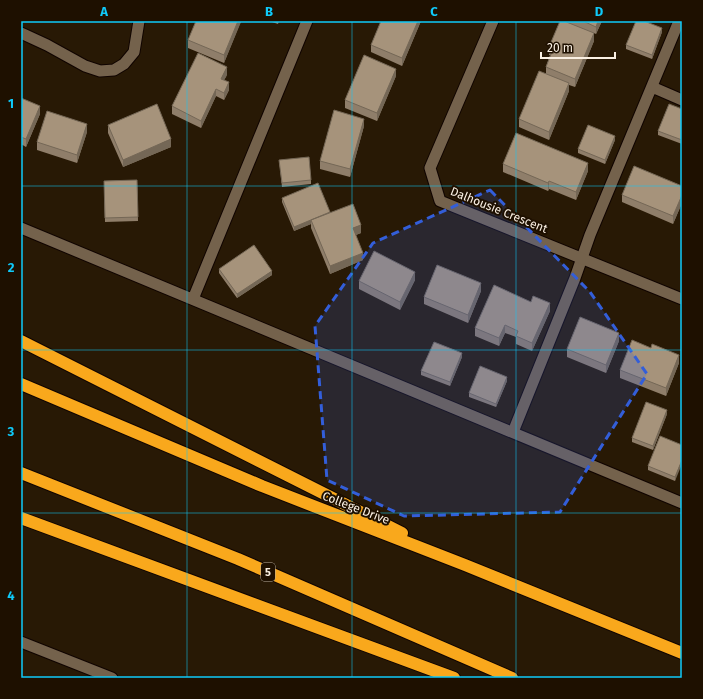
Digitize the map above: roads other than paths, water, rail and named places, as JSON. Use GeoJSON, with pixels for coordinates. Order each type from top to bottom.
{"type":"FeatureCollection","features":[{"type":"Feature","properties":{"kind":"highway"},"geometry":{"type":"LineString","coordinates":[[21,341],[465,565]]}},
{"type":"Feature","properties":{"kind":"highway","name":"College Drive"},"geometry":{"type":"LineString","coordinates":[[21,384],[262,486],[465,565],[682,653]]}},
{"type":"Feature","properties":{"kind":"highway","name":"5"},"geometry":{"type":"LineString","coordinates":[[21,473],[238,559],[512,678]]}},
{"type":"Feature","properties":{"kind":"highway"},"geometry":{"type":"LineString","coordinates":[[21,518],[454,678]]}},
{"type":"Feature","properties":{"kind":"street"},"geometry":{"type":"LineString","coordinates":[[21,33],[48,45],[85,66],[100,71],[114,70],[124,64],[134,52],[139,21]]}},
{"type":"Feature","properties":{"kind":"street"},"geometry":{"type":"LineString","coordinates":[[193,299],[307,21]]}},
{"type":"Feature","properties":{"kind":"street","name":"Dalhousie Crescent"},"geometry":{"type":"LineString","coordinates":[[493,21],[430,168],[440,201],[682,299]]}},
{"type":"Feature","properties":{"kind":"street"},"geometry":{"type":"LineString","coordinates":[[512,432],[575,278],[593,228],[679,21]]}},
{"type":"Feature","properties":{"kind":"street"},"geometry":{"type":"LineString","coordinates":[[652,88],[682,100]]}},
{"type":"Feature","properties":{"kind":"street"},"geometry":{"type":"LineString","coordinates":[[21,228],[682,503]]}},
{"type":"Feature","properties":{"kind":"street"},"geometry":{"type":"LineString","coordinates":[[21,642],[112,678]]}}]}
